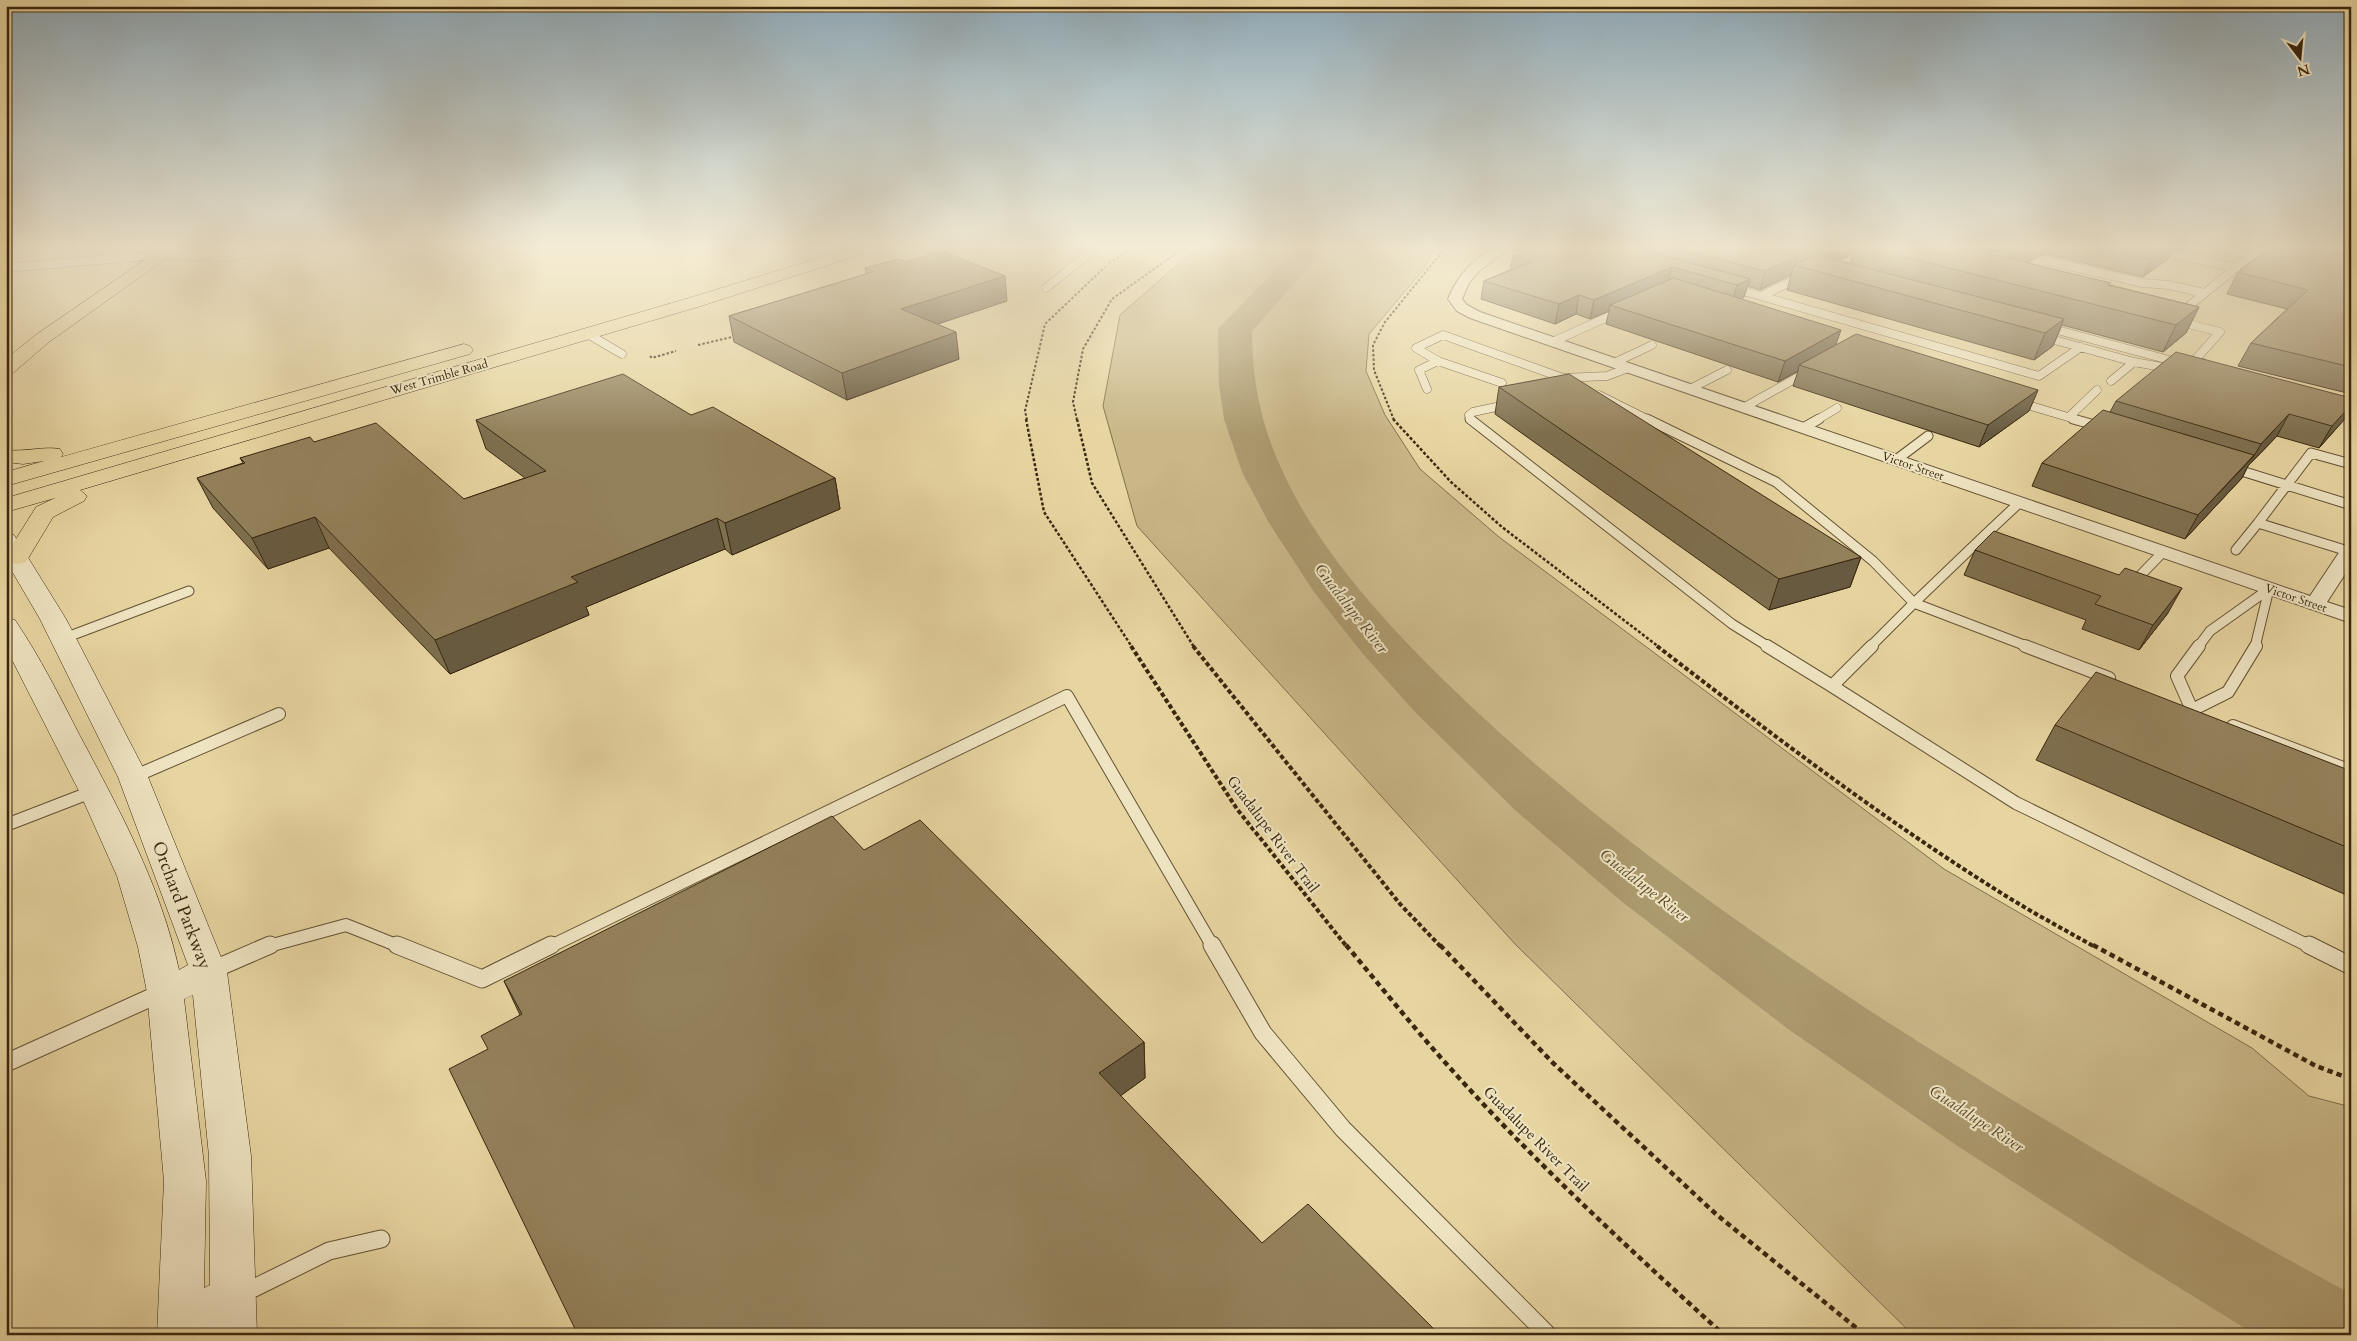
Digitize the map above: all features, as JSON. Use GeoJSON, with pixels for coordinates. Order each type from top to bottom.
{"type":"FeatureCollection","features":[{"type":"Feature","properties":{"kind":"main road"},"geometry":{"type":"LineString","coordinates":[[32,325],[55,310]]}},
{"type":"Feature","properties":{"kind":"main road"},"geometry":{"type":"LineString","coordinates":[[6,369],[43,338],[84,310]]}},
{"type":"Feature","properties":{"kind":"main road","name":"West Trimble Road"},"geometry":{"type":"LineString","coordinates":[[6,505],[146,464],[632,310]]}},
{"type":"Feature","properties":{"kind":"main road","name":"West Trimble Road"},"geometry":{"type":"LineString","coordinates":[[581,326],[659,310]]}},
{"type":"Feature","properties":{"kind":"main road","name":"West Trimble Road"},"geometry":{"type":"LineString","coordinates":[[6,479],[482,345]]}},
{"type":"Feature","properties":{"kind":"main road"},"geometry":{"type":"LineString","coordinates":[[6,456],[23,458],[47,456],[273,403]]}},
{"type":"Feature","properties":{"kind":"main road"},"geometry":{"type":"LineString","coordinates":[[12,549],[44,512],[146,464]]}},
{"type":"Feature","properties":{"kind":"main road","name":"Orchard Parkway"},"geometry":{"type":"LineString","coordinates":[[12,549],[53,619],[133,778],[209,972],[230,1156],[234,1316]]}},
{"type":"Feature","properties":{"kind":"main road"},"geometry":{"type":"LineString","coordinates":[[62,639],[14,644],[94,791],[134,876],[156,947],[165,992],[185,1181],[180,1328],[234,1316]]}},
{"type":"Feature","properties":{"kind":"main road"},"geometry":{"type":"LineString","coordinates":[[94,791],[133,778]]}},
{"type":"Feature","properties":{"kind":"main road"},"geometry":{"type":"LineString","coordinates":[[165,992],[209,972]]}},
{"type":"Feature","properties":{"kind":"street","name":"Victor Street"},"geometry":{"type":"LineString","coordinates":[[1465,310],[1475,315],[1621,366],[2351,617]]}},
{"type":"Feature","properties":{"kind":"street"},"geometry":{"type":"LineString","coordinates":[[2315,605],[2350,551]]}},
{"type":"Feature","properties":{"kind":"lane"},"geometry":{"type":"LineString","coordinates":[[1552,342],[1625,310]]}},
{"type":"Feature","properties":{"kind":"lane"},"geometry":{"type":"LineString","coordinates":[[1808,310],[2038,376],[2081,347]]}},
{"type":"Feature","properties":{"kind":"lane"},"geometry":{"type":"LineString","coordinates":[[2184,310],[2172,320],[2220,332],[2185,364]]}},
{"type":"Feature","properties":{"kind":"lane"},"geometry":{"type":"LineString","coordinates":[[2035,324],[2185,364]]}},
{"type":"Feature","properties":{"kind":"lane"},"geometry":{"type":"LineString","coordinates":[[581,326],[622,354]]}},
{"type":"Feature","properties":{"kind":"lane"},"geometry":{"type":"LineString","coordinates":[[1502,383],[1438,361],[1416,348],[1443,335],[1563,378],[1607,376],[1652,344]]}},
{"type":"Feature","properties":{"kind":"lane"},"geometry":{"type":"LineString","coordinates":[[2034,335],[2134,362],[2213,365]]}},
{"type":"Feature","properties":{"kind":"lane"},"geometry":{"type":"LineString","coordinates":[[1427,389],[1419,370],[1438,361]]}},
{"type":"Feature","properties":{"kind":"lane"},"geometry":{"type":"LineString","coordinates":[[2111,381],[2134,362]]}},
{"type":"Feature","properties":{"kind":"lane"},"geometry":{"type":"LineString","coordinates":[[1743,408],[1812,369]]}},
{"type":"Feature","properties":{"kind":"lane"},"geometry":{"type":"LineString","coordinates":[[1690,389],[1727,370]]}},
{"type":"Feature","properties":{"kind":"lane"},"geometry":{"type":"LineString","coordinates":[[2069,417],[2097,390]]}},
{"type":"Feature","properties":{"kind":"lane"},"geometry":{"type":"LineString","coordinates":[[2009,391],[2031,406],[2106,429]]}},
{"type":"Feature","properties":{"kind":"lane"},"geometry":{"type":"LineString","coordinates":[[1590,392],[1776,482],[1873,561],[1914,603],[2118,681]]}},
{"type":"Feature","properties":{"kind":"lane"},"geometry":{"type":"LineString","coordinates":[[1522,402],[1473,412],[1468,415],[1470,419],[1732,624],[2016,802],[2351,966]]}},
{"type":"Feature","properties":{"kind":"lane"},"geometry":{"type":"LineString","coordinates":[[1803,428],[1837,408]]}},
{"type":"Feature","properties":{"kind":"lane"},"geometry":{"type":"LineString","coordinates":[[2322,409],[2351,417]]}},
{"type":"Feature","properties":{"kind":"lane"},"geometry":{"type":"LineString","coordinates":[[1896,460],[1928,436]]}},
{"type":"Feature","properties":{"kind":"lane"},"geometry":{"type":"LineString","coordinates":[[2236,550],[2286,484],[2312,454],[2351,464]]}},
{"type":"Feature","properties":{"kind":"lane"},"geometry":{"type":"LineString","coordinates":[[2220,464],[2351,505]]}},
{"type":"Feature","properties":{"kind":"lane"},"geometry":{"type":"LineString","coordinates":[[1832,686],[1914,603],[2019,503]]}},
{"type":"Feature","properties":{"kind":"lane"},"geometry":{"type":"LineString","coordinates":[[2258,523],[2350,551]]}},
{"type":"Feature","properties":{"kind":"lane"},"geometry":{"type":"LineString","coordinates":[[1986,534],[2004,541]]}},
{"type":"Feature","properties":{"kind":"lane"},"geometry":{"type":"LineString","coordinates":[[2121,583],[2130,586],[2162,552]]}},
{"type":"Feature","properties":{"kind":"lane"},"geometry":{"type":"LineString","coordinates":[[2192,710],[2177,676],[2210,631],[2269,589]]}},
{"type":"Feature","properties":{"kind":"lane"},"geometry":{"type":"LineString","coordinates":[[2192,710],[2228,692],[2255,648],[2269,589]]}},
{"type":"Feature","properties":{"kind":"lane"},"geometry":{"type":"LineString","coordinates":[[62,639],[189,591]]}},
{"type":"Feature","properties":{"kind":"lane"},"geometry":{"type":"LineString","coordinates":[[209,972],[264,947],[346,925],[482,979],[1067,696],[1263,1033],[1342,1129],[1548,1335]]}},
{"type":"Feature","properties":{"kind":"lane"},"geometry":{"type":"LineString","coordinates":[[2173,703],[2351,771]]}},
{"type":"Feature","properties":{"kind":"lane"},"geometry":{"type":"LineString","coordinates":[[133,778],[279,714]]}},
{"type":"Feature","properties":{"kind":"lane"},"geometry":{"type":"LineString","coordinates":[[6,825],[94,791]]}},
{"type":"Feature","properties":{"kind":"lane"},"geometry":{"type":"LineString","coordinates":[[6,1063],[165,992]]}},
{"type":"Feature","properties":{"kind":"lane"},"geometry":{"type":"LineString","coordinates":[[234,1316],[329,1251],[381,1239]]}},
{"type":"Feature","properties":{"kind":"path","name":"Guadalupe River Trail"},"geometry":{"type":"LineString","coordinates":[[1060,310],[1045,324],[1025,411],[1044,512],[1237,810],[1326,921],[1442,1059],[1508,1128],[1648,1266],[1724,1335]]}},
{"type":"Feature","properties":{"kind":"path"},"geometry":{"type":"LineString","coordinates":[[1106,310],[1084,350],[1073,402],[1092,483],[1193,646],[1400,904],[1553,1063],[1717,1215],[1865,1335]]}},
{"type":"Feature","properties":{"kind":"path"},"geometry":{"type":"LineString","coordinates":[[1395,310],[1385,322],[1373,345],[1374,370],[1391,416],[1452,482],[1502,527],[1780,740],[1884,814],[1998,891],[2155,981],[2316,1066],[2351,1079]]}},
{"type":"Feature","properties":{"kind":"path"},"geometry":{"type":"LineString","coordinates":[[698,345],[741,334]]}},
{"type":"Feature","properties":{"kind":"path"},"geometry":{"type":"LineString","coordinates":[[650,356],[652,358],[676,351]]}},
{"type":"Feature","properties":{"kind":"shaded area"},"geometry":{"type":"Polygon","coordinates":[[[1126,310],[1390,310],[1369,334],[1366,371],[1385,415],[1420,469],[1499,537],[1944,869],[2252,1048],[2309,1096],[2351,1107],[2351,1335],[1913,1335],[1515,944],[1137,526],[1103,406],[1120,315],[1126,310]]]}},
{"type":"Feature","properties":{"kind":"building"},"geometry":{"type":"Polygon","coordinates":[[[750,310],[902,310],[956,332],[842,373],[729,316],[750,310]]]}},
{"type":"Feature","properties":{"kind":"building"},"geometry":{"type":"Polygon","coordinates":[[[1624,310],[1775,310],[1841,330],[1785,361],[1624,310]]]}},
{"type":"Feature","properties":{"kind":"building"},"geometry":{"type":"Polygon","coordinates":[[[1959,310],[2027,310],[2064,319],[2045,333],[1959,310]]]}},
{"type":"Feature","properties":{"kind":"building"},"geometry":{"type":"Polygon","coordinates":[[[2115,310],[2196,310],[2176,325],[2115,310]]]}},
{"type":"Feature","properties":{"kind":"building"},"geometry":{"type":"Polygon","coordinates":[[[2287,310],[2351,310],[2351,367],[2251,343],[2287,310]]]}},
{"type":"Feature","properties":{"kind":"building"},"geometry":{"type":"Polygon","coordinates":[[[1856,334],[2038,390],[1988,425],[1799,365],[1856,334]]]}},
{"type":"Feature","properties":{"kind":"building"},"geometry":{"type":"Polygon","coordinates":[[[2176,352],[2351,398],[2351,405],[2332,426],[2289,414],[2261,444],[2116,401],[2176,352]]]}},
{"type":"Feature","properties":{"kind":"building"},"geometry":{"type":"Polygon","coordinates":[[[623,374],[691,415],[713,407],[835,478],[725,523],[717,518],[571,577],[578,582],[435,640],[315,517],[252,538],[197,478],[245,463],[240,458],[310,437],[314,442],[376,423],[464,499],[546,471],[476,420],[623,374]]]}},
{"type":"Feature","properties":{"kind":"building"},"geometry":{"type":"Polygon","coordinates":[[[1569,374],[1861,557],[1779,579],[1499,387],[1569,374]]]}},
{"type":"Feature","properties":{"kind":"building"},"geometry":{"type":"Polygon","coordinates":[[[2103,410],[2254,455],[2198,515],[2042,463],[2103,410]]]}},
{"type":"Feature","properties":{"kind":"building"},"geometry":{"type":"Polygon","coordinates":[[[1994,531],[2119,575],[2125,568],[2182,588],[2153,625],[2095,604],[2101,596],[1975,550],[1994,531]]]}},
{"type":"Feature","properties":{"kind":"building"},"geometry":{"type":"Polygon","coordinates":[[[2096,672],[2351,771],[2351,849],[2055,725],[2096,672]]]}},
{"type":"Feature","properties":{"kind":"building"},"geometry":{"type":"Polygon","coordinates":[[[832,816],[864,850],[920,820],[1144,1042],[1099,1073],[1262,1243],[1308,1204],[1440,1335],[578,1335],[449,1069],[488,1049],[481,1036],[522,1014],[504,981],[832,816]]]}},
{"type":"Feature","properties":{"kind":"waterway","name":"Guadalupe River"},"geometry":{"type":"LineString","coordinates":[[1253,310],[1235,329],[1235,368],[1243,419],[1248,436],[1262,472],[1275,498],[1331,582],[1380,643],[1484,749],[1536,796],[1643,885],[1812,1009],[2044,1160],[2161,1232],[2340,1335]]}}]}
